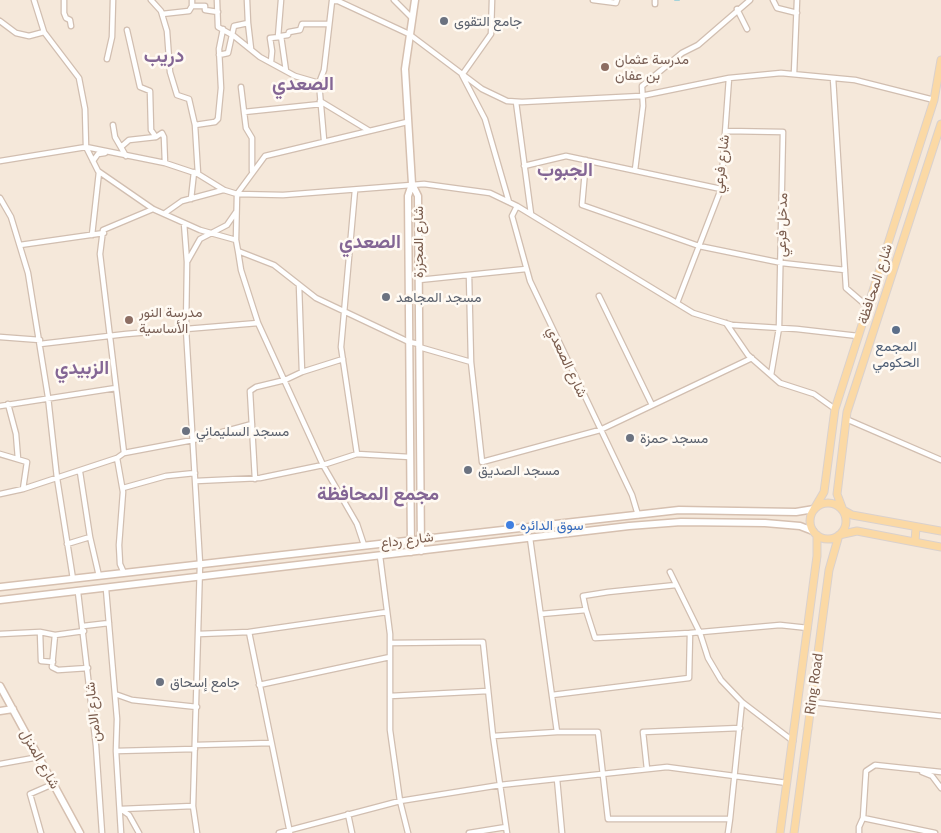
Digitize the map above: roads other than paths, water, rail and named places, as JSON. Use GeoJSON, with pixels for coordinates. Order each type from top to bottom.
{"type":"FeatureCollection","features":[{"type":"Feature","properties":{"kind":"main road"},"geometry":{"type":"LineString","coordinates":[[412,184],[405,69],[415,0]]}},
{"type":"Feature","properties":{"kind":"main road","name":"شارع المحافظة"},"geometry":{"type":"LineString","coordinates":[[814,509],[824,492],[836,408],[934,100],[941,60]]}},
{"type":"Feature","properties":{"kind":"main road","name":"شارع المحافظة"},"geometry":{"type":"LineString","coordinates":[[843,510],[837,494],[846,419],[859,372],[941,124]]}},
{"type":"Feature","properties":{"kind":"main road","name":"شارع المجزرة"},"geometry":{"type":"LineString","coordinates":[[412,184],[418,193],[421,551]]}},
{"type":"Feature","properties":{"kind":"main road","name":"شارع المجزرة"},"geometry":{"type":"LineString","coordinates":[[412,184],[408,194],[412,552]]}},
{"type":"Feature","properties":{"kind":"main road"},"geometry":{"type":"LineString","coordinates":[[848,368],[859,372]]}},
{"type":"Feature","properties":{"kind":"main road"},"geometry":{"type":"LineString","coordinates":[[941,531],[859,518],[829,503],[814,509],[810,520],[815,533],[828,539],[857,531],[941,547]]}},
{"type":"Feature","properties":{"kind":"main road","name":"شارع رداع"},"geometry":{"type":"LineString","coordinates":[[0,587],[679,510],[796,512],[814,509]]}},
{"type":"Feature","properties":{"kind":"main road"},"geometry":{"type":"LineString","coordinates":[[839,535],[843,531],[846,521],[843,510]]}},
{"type":"Feature","properties":{"kind":"main road","name":"شارع رداع"},"geometry":{"type":"LineString","coordinates":[[0,600],[681,522],[765,523],[800,526],[815,533]]}},
{"type":"Feature","properties":{"kind":"main road"},"geometry":{"type":"LineString","coordinates":[[915,542],[916,527]]}},
{"type":"Feature","properties":{"kind":"main road","name":"Ring Road"},"geometry":{"type":"LineString","coordinates":[[780,833],[818,556],[815,533]]}},
{"type":"Feature","properties":{"kind":"main road","name":"Ring Road"},"geometry":{"type":"LineString","coordinates":[[794,833],[829,570],[839,535]]}},
{"type":"Feature","properties":{"kind":"main road","name":"شارع المنزل"},"geometry":{"type":"LineString","coordinates":[[0,686],[80,833]]}},
{"type":"Feature","properties":{"kind":"main road"},"geometry":{"type":"LineString","coordinates":[[0,711],[13,709]]}},
{"type":"Feature","properties":{"kind":"street"},"geometry":{"type":"LineString","coordinates":[[33,0],[44,32],[79,78],[84,109],[86,147],[99,172],[153,210],[165,213],[210,233],[236,240]]}},
{"type":"Feature","properties":{"kind":"street"},"geometry":{"type":"LineString","coordinates":[[64,0],[64,13],[66,18],[70,20],[71,26]]}},
{"type":"Feature","properties":{"kind":"street"},"geometry":{"type":"LineString","coordinates":[[107,59],[112,37],[114,0]]}},
{"type":"Feature","properties":{"kind":"street"},"geometry":{"type":"LineString","coordinates":[[151,0],[162,14],[166,31],[170,72],[177,94],[188,99],[195,125],[196,173],[191,199]]}},
{"type":"Feature","properties":{"kind":"street"},"geometry":{"type":"LineString","coordinates":[[162,14],[189,11],[192,6],[192,0]]}},
{"type":"Feature","properties":{"kind":"street"},"geometry":{"type":"LineString","coordinates":[[217,0],[218,27],[286,71],[319,83]]}},
{"type":"Feature","properties":{"kind":"street"},"geometry":{"type":"LineString","coordinates":[[247,0],[251,49]]}},
{"type":"Feature","properties":{"kind":"street"},"geometry":{"type":"LineString","coordinates":[[281,0],[280,37],[286,71]]}},
{"type":"Feature","properties":{"kind":"street"},"geometry":{"type":"LineString","coordinates":[[394,0],[412,18]]}},
{"type":"Feature","properties":{"kind":"street"},"geometry":{"type":"LineString","coordinates":[[462,75],[491,34],[492,0]]}},
{"type":"Feature","properties":{"kind":"street"},"geometry":{"type":"LineString","coordinates":[[593,0],[616,3],[616,0]]}},
{"type":"Feature","properties":{"kind":"street"},"geometry":{"type":"LineString","coordinates":[[635,170],[644,106],[641,96],[642,86],[682,53],[698,45],[737,9],[750,0]]}},
{"type":"Feature","properties":{"kind":"street"},"geometry":{"type":"LineString","coordinates":[[772,0],[777,8],[797,13]]}},
{"type":"Feature","properties":{"kind":"street"},"geometry":{"type":"LineString","coordinates":[[794,74],[797,0]]}},
{"type":"Feature","properties":{"kind":"street"},"geometry":{"type":"LineString","coordinates":[[324,140],[319,83],[324,70],[332,1],[338,1],[410,34],[462,75],[490,94],[516,102],[641,96],[729,78],[781,73],[855,80],[934,100]]}},
{"type":"Feature","properties":{"kind":"street"},"geometry":{"type":"LineString","coordinates":[[192,6],[205,6],[205,10],[218,12]]}},
{"type":"Feature","properties":{"kind":"street"},"geometry":{"type":"LineString","coordinates":[[737,9],[747,29]]}},
{"type":"Feature","properties":{"kind":"street"},"geometry":{"type":"LineString","coordinates":[[0,21],[16,33],[29,36],[44,32]]}},
{"type":"Feature","properties":{"kind":"street"},"geometry":{"type":"LineString","coordinates":[[220,55],[228,53],[234,36],[234,26],[248,23]]}},
{"type":"Feature","properties":{"kind":"street"},"geometry":{"type":"LineString","coordinates":[[271,62],[270,38],[288,35],[289,32],[300,30],[302,24],[329,24]]}},
{"type":"Feature","properties":{"kind":"street"},"geometry":{"type":"LineString","coordinates":[[126,30],[140,87],[150,91],[151,130],[156,137]]}},
{"type":"Feature","properties":{"kind":"street"},"geometry":{"type":"LineString","coordinates":[[195,125],[215,122],[218,119],[221,88],[220,55],[223,30]]}},
{"type":"Feature","properties":{"kind":"street"},"geometry":{"type":"LineString","coordinates":[[462,75],[485,119],[509,202]]}},
{"type":"Feature","properties":{"kind":"street","name":"شارع فرعي"},"geometry":{"type":"LineString","coordinates":[[677,303],[722,188],[729,78]]}},
{"type":"Feature","properties":{"kind":"street"},"geometry":{"type":"LineString","coordinates":[[833,78],[846,288],[868,307]]}},
{"type":"Feature","properties":{"kind":"street"},"geometry":{"type":"LineString","coordinates":[[241,87],[246,128],[252,138],[252,171]]}},
{"type":"Feature","properties":{"kind":"street"},"geometry":{"type":"LineString","coordinates":[[244,112],[321,102],[368,130]]}},
{"type":"Feature","properties":{"kind":"street"},"geometry":{"type":"LineString","coordinates":[[516,102],[530,214]]}},
{"type":"Feature","properties":{"kind":"street"},"geometry":{"type":"LineString","coordinates":[[364,545],[357,524],[323,465],[258,324],[240,270],[236,240],[237,194],[252,171],[265,156],[324,140],[407,122]]}},
{"type":"Feature","properties":{"kind":"street"},"geometry":{"type":"LineString","coordinates":[[114,125],[116,137],[126,156]]}},
{"type":"Feature","properties":{"kind":"street","name":"مدخل فرعي"},"geometry":{"type":"LineString","coordinates":[[726,131],[783,132],[780,328],[771,375]]}},
{"type":"Feature","properties":{"kind":"street"},"geometry":{"type":"LineString","coordinates":[[121,147],[129,140],[156,137],[162,133],[164,137],[165,163]]}},
{"type":"Feature","properties":{"kind":"street"},"geometry":{"type":"LineString","coordinates":[[0,161],[86,147],[165,163],[196,173],[224,190],[237,194],[284,195],[412,184],[436,185],[490,193],[517,206],[693,313],[726,324],[858,336]]}},
{"type":"Feature","properties":{"kind":"street"},"geometry":{"type":"LineString","coordinates":[[93,162],[98,154],[108,152]]}},
{"type":"Feature","properties":{"kind":"street"},"geometry":{"type":"LineString","coordinates":[[524,166],[566,156],[722,188]]}},
{"type":"Feature","properties":{"kind":"street"},"geometry":{"type":"LineString","coordinates":[[586,160],[582,205],[699,246],[782,263],[845,270]]}},
{"type":"Feature","properties":{"kind":"street"},"geometry":{"type":"LineString","coordinates":[[92,235],[99,172]]}},
{"type":"Feature","properties":{"kind":"street"},"geometry":{"type":"LineString","coordinates":[[165,213],[182,201],[224,190]]}},
{"type":"Feature","properties":{"kind":"street"},"geometry":{"type":"LineString","coordinates":[[356,190],[341,347],[356,454]]}},
{"type":"Feature","properties":{"kind":"street"},"geometry":{"type":"LineString","coordinates":[[0,198],[11,217],[20,245],[40,342],[57,478],[73,579]]}},
{"type":"Feature","properties":{"kind":"street","name":"شارع الصعدي"},"geometry":{"type":"LineString","coordinates":[[517,206],[512,216],[530,281],[632,495],[638,515]]}},
{"type":"Feature","properties":{"kind":"street"},"geometry":{"type":"LineString","coordinates":[[124,453],[100,254],[103,230],[153,210]]}},
{"type":"Feature","properties":{"kind":"street"},"geometry":{"type":"LineString","coordinates":[[188,262],[200,239],[227,225],[236,212]]}},
{"type":"Feature","properties":{"kind":"street"},"geometry":{"type":"LineString","coordinates":[[184,223],[188,262],[186,330],[200,564],[193,806],[198,833]]}},
{"type":"Feature","properties":{"kind":"street"},"geometry":{"type":"LineString","coordinates":[[20,245],[104,233]]}},
{"type":"Feature","properties":{"kind":"street"},"geometry":{"type":"LineString","coordinates":[[238,251],[274,265],[316,298],[345,312],[419,346],[471,362]]}},
{"type":"Feature","properties":{"kind":"street"},"geometry":{"type":"LineString","coordinates":[[418,280],[526,269]]}},
{"type":"Feature","properties":{"kind":"street"},"geometry":{"type":"LineString","coordinates":[[469,275],[471,362],[482,462],[600,430],[752,358]]}},
{"type":"Feature","properties":{"kind":"street"},"geometry":{"type":"LineString","coordinates":[[299,285],[302,372]]}},
{"type":"Feature","properties":{"kind":"street"},"geometry":{"type":"LineString","coordinates":[[599,296],[652,405]]}},
{"type":"Feature","properties":{"kind":"street"},"geometry":{"type":"LineString","coordinates":[[0,337],[40,342],[258,324]]}},
{"type":"Feature","properties":{"kind":"street"},"geometry":{"type":"LineString","coordinates":[[726,324],[752,358],[780,383],[814,394],[836,408]]}},
{"type":"Feature","properties":{"kind":"street"},"geometry":{"type":"LineString","coordinates":[[255,479],[250,391],[256,387],[285,380],[302,372],[343,359]]}},
{"type":"Feature","properties":{"kind":"street"},"geometry":{"type":"LineString","coordinates":[[0,406],[48,397],[116,388]]}},
{"type":"Feature","properties":{"kind":"street"},"geometry":{"type":"LineString","coordinates":[[8,404],[16,434],[18,459]]}},
{"type":"Feature","properties":{"kind":"street"},"geometry":{"type":"LineString","coordinates":[[846,419],[941,460]]}},
{"type":"Feature","properties":{"kind":"street"},"geometry":{"type":"LineString","coordinates":[[0,494],[80,472],[117,458],[124,453],[194,440],[252,424]]}},
{"type":"Feature","properties":{"kind":"street"},"geometry":{"type":"LineString","coordinates":[[0,454],[27,462],[23,489]]}},
{"type":"Feature","properties":{"kind":"street"},"geometry":{"type":"LineString","coordinates":[[196,481],[255,479],[323,465],[356,454],[410,457]]}},
{"type":"Feature","properties":{"kind":"street"},"geometry":{"type":"LineString","coordinates":[[117,458],[123,488],[120,564],[124,573]]}},
{"type":"Feature","properties":{"kind":"street"},"geometry":{"type":"LineString","coordinates":[[80,472],[90,537],[99,576]]}},
{"type":"Feature","properties":{"kind":"street"},"geometry":{"type":"LineString","coordinates":[[123,488],[161,477],[195,473]]}},
{"type":"Feature","properties":{"kind":"street"},"geometry":{"type":"LineString","coordinates":[[67,544],[90,537]]}},
{"type":"Feature","properties":{"kind":"street"},"geometry":{"type":"LineString","coordinates":[[530,538],[557,732]]}},
{"type":"Feature","properties":{"kind":"street"},"geometry":{"type":"LineString","coordinates":[[380,556],[390,642],[390,730],[400,801],[408,833]]}},
{"type":"Feature","properties":{"kind":"street"},"geometry":{"type":"LineString","coordinates":[[670,572],[700,633],[708,658],[721,680],[742,702],[793,741]]}},
{"type":"Feature","properties":{"kind":"street"},"geometry":{"type":"LineString","coordinates":[[676,585],[583,596],[595,638],[690,634],[780,625],[808,628]]}},
{"type":"Feature","properties":{"kind":"street"},"geometry":{"type":"LineString","coordinates":[[106,589],[115,694],[121,833]]}},
{"type":"Feature","properties":{"kind":"street","name":"شارع الامن"},"geometry":{"type":"LineString","coordinates":[[78,592],[84,629],[96,746],[102,833]]}},
{"type":"Feature","properties":{"kind":"street"},"geometry":{"type":"LineString","coordinates":[[541,614],[586,610]]}},
{"type":"Feature","properties":{"kind":"street"},"geometry":{"type":"LineString","coordinates":[[199,634],[249,632],[387,612]]}},
{"type":"Feature","properties":{"kind":"street"},"geometry":{"type":"LineString","coordinates":[[0,634],[40,632],[55,635],[109,623]]}},
{"type":"Feature","properties":{"kind":"street"},"geometry":{"type":"LineString","coordinates":[[40,632],[41,661],[53,662]]}},
{"type":"Feature","properties":{"kind":"street"},"geometry":{"type":"LineString","coordinates":[[249,632],[290,831]]}},
{"type":"Feature","properties":{"kind":"street"},"geometry":{"type":"LineString","coordinates":[[552,694],[689,678],[690,634]]}},
{"type":"Feature","properties":{"kind":"street"},"geometry":{"type":"LineString","coordinates":[[55,635],[52,667],[58,670],[88,668]]}},
{"type":"Feature","properties":{"kind":"street"},"geometry":{"type":"LineString","coordinates":[[390,642],[483,642],[493,736],[507,833]]}},
{"type":"Feature","properties":{"kind":"street"},"geometry":{"type":"LineString","coordinates":[[260,685],[390,657]]}},
{"type":"Feature","properties":{"kind":"street"},"geometry":{"type":"LineString","coordinates":[[390,696],[488,691]]}},
{"type":"Feature","properties":{"kind":"street"},"geometry":{"type":"LineString","coordinates":[[115,694],[132,700],[197,707]]}},
{"type":"Feature","properties":{"kind":"street"},"geometry":{"type":"LineString","coordinates":[[728,833],[736,774],[742,702]]}},
{"type":"Feature","properties":{"kind":"street"},"geometry":{"type":"LineString","coordinates":[[812,702],[941,716]]}},
{"type":"Feature","properties":{"kind":"street"},"geometry":{"type":"LineString","coordinates":[[648,769],[643,732],[740,728]]}},
{"type":"Feature","properties":{"kind":"street"},"geometry":{"type":"LineString","coordinates":[[493,736],[557,732],[598,732],[608,819],[730,819]]}},
{"type":"Feature","properties":{"kind":"street"},"geometry":{"type":"LineString","coordinates":[[116,751],[140,752],[271,743]]}},
{"type":"Feature","properties":{"kind":"street"},"geometry":{"type":"LineString","coordinates":[[0,764],[39,756]]}},
{"type":"Feature","properties":{"kind":"street"},"geometry":{"type":"LineString","coordinates":[[859,833],[859,827],[863,818],[866,771],[874,765],[941,772]]}},
{"type":"Feature","properties":{"kind":"street"},"geometry":{"type":"LineString","coordinates":[[279,833],[400,801],[500,785],[667,767],[736,774],[787,783]]}},
{"type":"Feature","properties":{"kind":"street"},"geometry":{"type":"LineString","coordinates":[[919,770],[932,776],[941,788]]}},
{"type":"Feature","properties":{"kind":"street"},"geometry":{"type":"LineString","coordinates":[[557,779],[562,833]]}},
{"type":"Feature","properties":{"kind":"street"},"geometry":{"type":"LineString","coordinates":[[41,833],[30,794],[54,784]]}},
{"type":"Feature","properties":{"kind":"street"},"geometry":{"type":"LineString","coordinates":[[121,809],[193,806]]}},
{"type":"Feature","properties":{"kind":"street"},"geometry":{"type":"LineString","coordinates":[[121,809],[130,815],[139,833]]}},
{"type":"Feature","properties":{"kind":"street"},"geometry":{"type":"LineString","coordinates":[[348,814],[352,833]]}},
{"type":"Feature","properties":{"kind":"street"},"geometry":{"type":"LineString","coordinates":[[863,818],[935,833]]}},
{"type":"Feature","properties":{"kind":"street"},"geometry":{"type":"LineString","coordinates":[[469,833],[506,827]]}},
{"type":"Feature","properties":{"kind":"street"},"geometry":{"type":"LineString","coordinates":[[908,827],[911,833]]}},
{"type":"Feature","properties":{"kind":"place","name":"جامع التقوى"},"geometry":{"type":"Point","coordinates":[444,21]}},
{"type":"Feature","properties":{"kind":"place","name":"مدرسة عثمان بن عفان"},"geometry":{"type":"Point","coordinates":[605,67]}},
{"type":"Feature","properties":{"kind":"place","name":"مسجد المجاهد"},"geometry":{"type":"Point","coordinates":[386,297]}},
{"type":"Feature","properties":{"kind":"place","name":"مدرسة النور الأساسية"},"geometry":{"type":"Point","coordinates":[129,320]}},
{"type":"Feature","properties":{"kind":"place","name":"المجمع الحكومي"},"geometry":{"type":"Point","coordinates":[896,330]}},
{"type":"Feature","properties":{"kind":"place","name":"مسجد السليماني"},"geometry":{"type":"Point","coordinates":[186,431]}},
{"type":"Feature","properties":{"kind":"place","name":"مسجد حمزة"},"geometry":{"type":"Point","coordinates":[630,438]}},
{"type":"Feature","properties":{"kind":"place","name":"مسجد الصديق"},"geometry":{"type":"Point","coordinates":[468,470]}},
{"type":"Feature","properties":{"kind":"place","name":"سوق الدائره"},"geometry":{"type":"Point","coordinates":[510,525]}},
{"type":"Feature","properties":{"kind":"place","name":"جامع إسحاق"},"geometry":{"type":"Point","coordinates":[160,682]}},
{"type":"Feature","properties":{"kind":"district","name":"دريب"},"geometry":{"type":"Point","coordinates":[164,56]}},
{"type":"Feature","properties":{"kind":"district","name":"الصعدي"},"geometry":{"type":"Point","coordinates":[303,84]}},
{"type":"Feature","properties":{"kind":"district","name":"الجبوب"},"geometry":{"type":"Point","coordinates":[565,170]}},
{"type":"Feature","properties":{"kind":"district","name":"الصعدي"},"geometry":{"type":"Point","coordinates":[370,242]}},
{"type":"Feature","properties":{"kind":"district","name":"الزبيدي"},"geometry":{"type":"Point","coordinates":[82,368]}},
{"type":"Feature","properties":{"kind":"district","name":"مجمع المحافظة"},"geometry":{"type":"Point","coordinates":[378,494]}}]}
